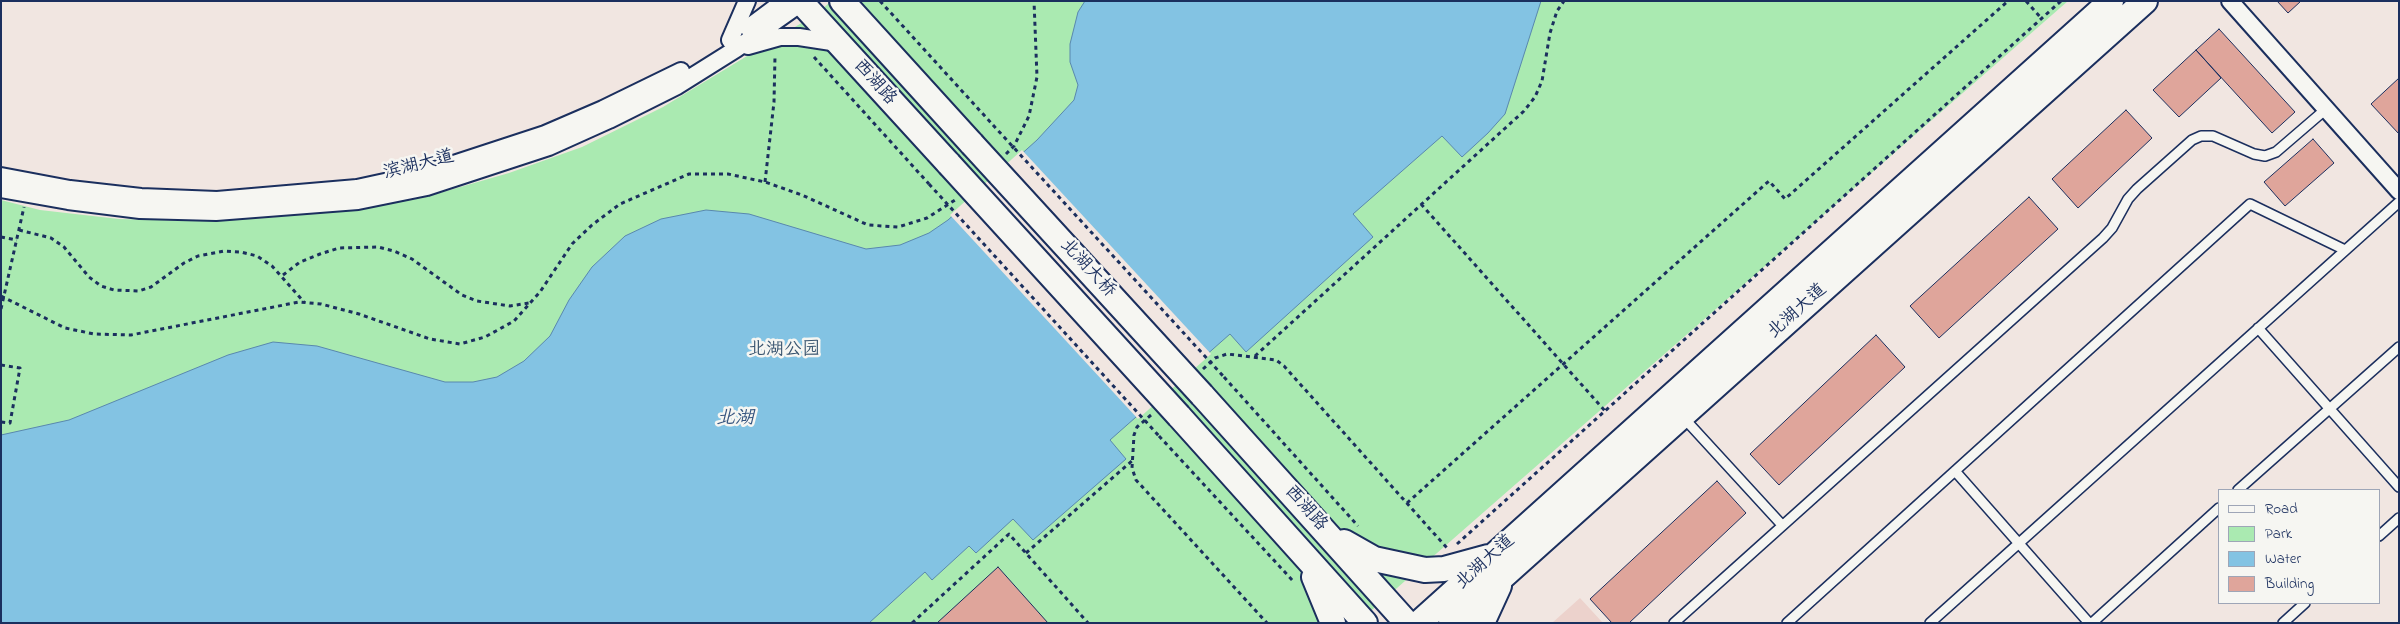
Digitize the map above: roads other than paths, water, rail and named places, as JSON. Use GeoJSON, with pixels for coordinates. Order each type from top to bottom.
{"type":"FeatureCollection","features":[{"type":"Feature","properties":{"kind":"main road","name":"西湖路"},"geometry":{"type":"LineString","coordinates":[[842,1],[859,12],[972,144]]}},
{"type":"Feature","properties":{"kind":"main road","name":"北湖大道"},"geometry":{"type":"LineString","coordinates":[[1451,623],[1500,564],[2111,1]]}},
{"type":"Feature","properties":{"kind":"main road","name":"北湖大道"},"geometry":{"type":"LineString","coordinates":[[1418,623],[1500,564],[1682,416],[2145,1]]}},
{"type":"Feature","properties":{"kind":"main road","name":"西湖路"},"geometry":{"type":"LineString","coordinates":[[797,2],[949,164]]}},
{"type":"Feature","properties":{"kind":"main road","name":"北湖大桥"},"geometry":{"type":"LineString","coordinates":[[972,144],[1202,395]]}},
{"type":"Feature","properties":{"kind":"main road","name":"北湖大桥"},"geometry":{"type":"LineString","coordinates":[[949,164],[1179,416]]}},
{"type":"Feature","properties":{"kind":"main road","name":"西湖路"},"geometry":{"type":"LineString","coordinates":[[1202,395],[1407,623]]}},
{"type":"Feature","properties":{"kind":"main road","name":"西湖路"},"geometry":{"type":"LineString","coordinates":[[1179,416],[1365,623]]}},
{"type":"Feature","properties":{"kind":"main road"},"geometry":{"type":"LineString","coordinates":[[1325,531],[1374,559],[1401,567],[1425,570],[1500,564],[1482,623]]}},
{"type":"Feature","properties":{"kind":"main road"},"geometry":{"type":"LineString","coordinates":[[1303,553],[1333,623]]}},
{"type":"Feature","properties":{"kind":"street"},"geometry":{"type":"LineString","coordinates":[[747,1],[733,45],[799,37],[838,44]]}},
{"type":"Feature","properties":{"kind":"street"},"geometry":{"type":"LineString","coordinates":[[2230,1],[2399,191]]}},
{"type":"Feature","properties":{"kind":"street","name":"滨湖大道"},"geometry":{"type":"LineString","coordinates":[[1,189],[140,210],[216,212],[358,201],[428,187],[549,147],[677,86],[797,2]]}},
{"type":"Feature","properties":{"kind":"street","name":"滨湖大道"},"geometry":{"type":"LineString","coordinates":[[1,176],[70,189],[151,198],[217,200],[358,188],[426,173],[546,134],[733,45]]}},
{"type":"Feature","properties":{"kind":"lane"},"geometry":{"type":"LineString","coordinates":[[1674,623],[2104,238],[2112,228],[2128,199],[2192,140],[2201,136],[2212,136],[2254,154],[2265,156],[2276,152],[2326,109]]}},
{"type":"Feature","properties":{"kind":"lane"},"geometry":{"type":"LineString","coordinates":[[1930,623],[2399,202]]}},
{"type":"Feature","properties":{"kind":"lane"},"geometry":{"type":"LineString","coordinates":[[1787,623],[2250,204],[2345,250]]}},
{"type":"Feature","properties":{"kind":"lane"},"geometry":{"type":"LineString","coordinates":[[2258,328],[2399,487]]}},
{"type":"Feature","properties":{"kind":"lane"},"geometry":{"type":"LineString","coordinates":[[2239,489],[2399,347]]}},
{"type":"Feature","properties":{"kind":"lane"},"geometry":{"type":"LineString","coordinates":[[1682,416],[1782,525]]}},
{"type":"Feature","properties":{"kind":"lane"},"geometry":{"type":"LineString","coordinates":[[1955,471],[2090,623],[2218,509]]}},
{"type":"Feature","properties":{"kind":"lane"},"geometry":{"type":"LineString","coordinates":[[2380,535],[2399,518]]}},
{"type":"Feature","properties":{"kind":"lane"},"geometry":{"type":"LineString","coordinates":[[2283,623],[2304,604]]}},
{"type":"Feature","properties":{"kind":"water","name":"北湖"},"geometry":{"type":"Polygon","coordinates":[[[1085,1],[1541,1],[1505,114],[1488,133],[1462,157],[1442,136],[1353,214],[1373,237],[1246,352],[1230,334],[1110,440],[1126,459],[1033,540],[1013,519],[976,553],[969,546],[932,580],[925,572],[869,623],[1,623],[1,435],[69,420],[228,355],[273,342],[317,346],[445,382],[473,382],[497,377],[524,361],[550,336],[569,300],[592,267],[625,236],[661,219],[706,210],[749,214],[866,249],[900,245],[929,233],[948,220],[1037,140],[1074,100],[1078,85],[1070,62],[1070,44],[1078,12],[1085,1]]]}},
{"type":"Feature","properties":{"kind":"park label","name":"北湖公园"},"geometry":{"type":"Point","coordinates":[784,351]}}]}
